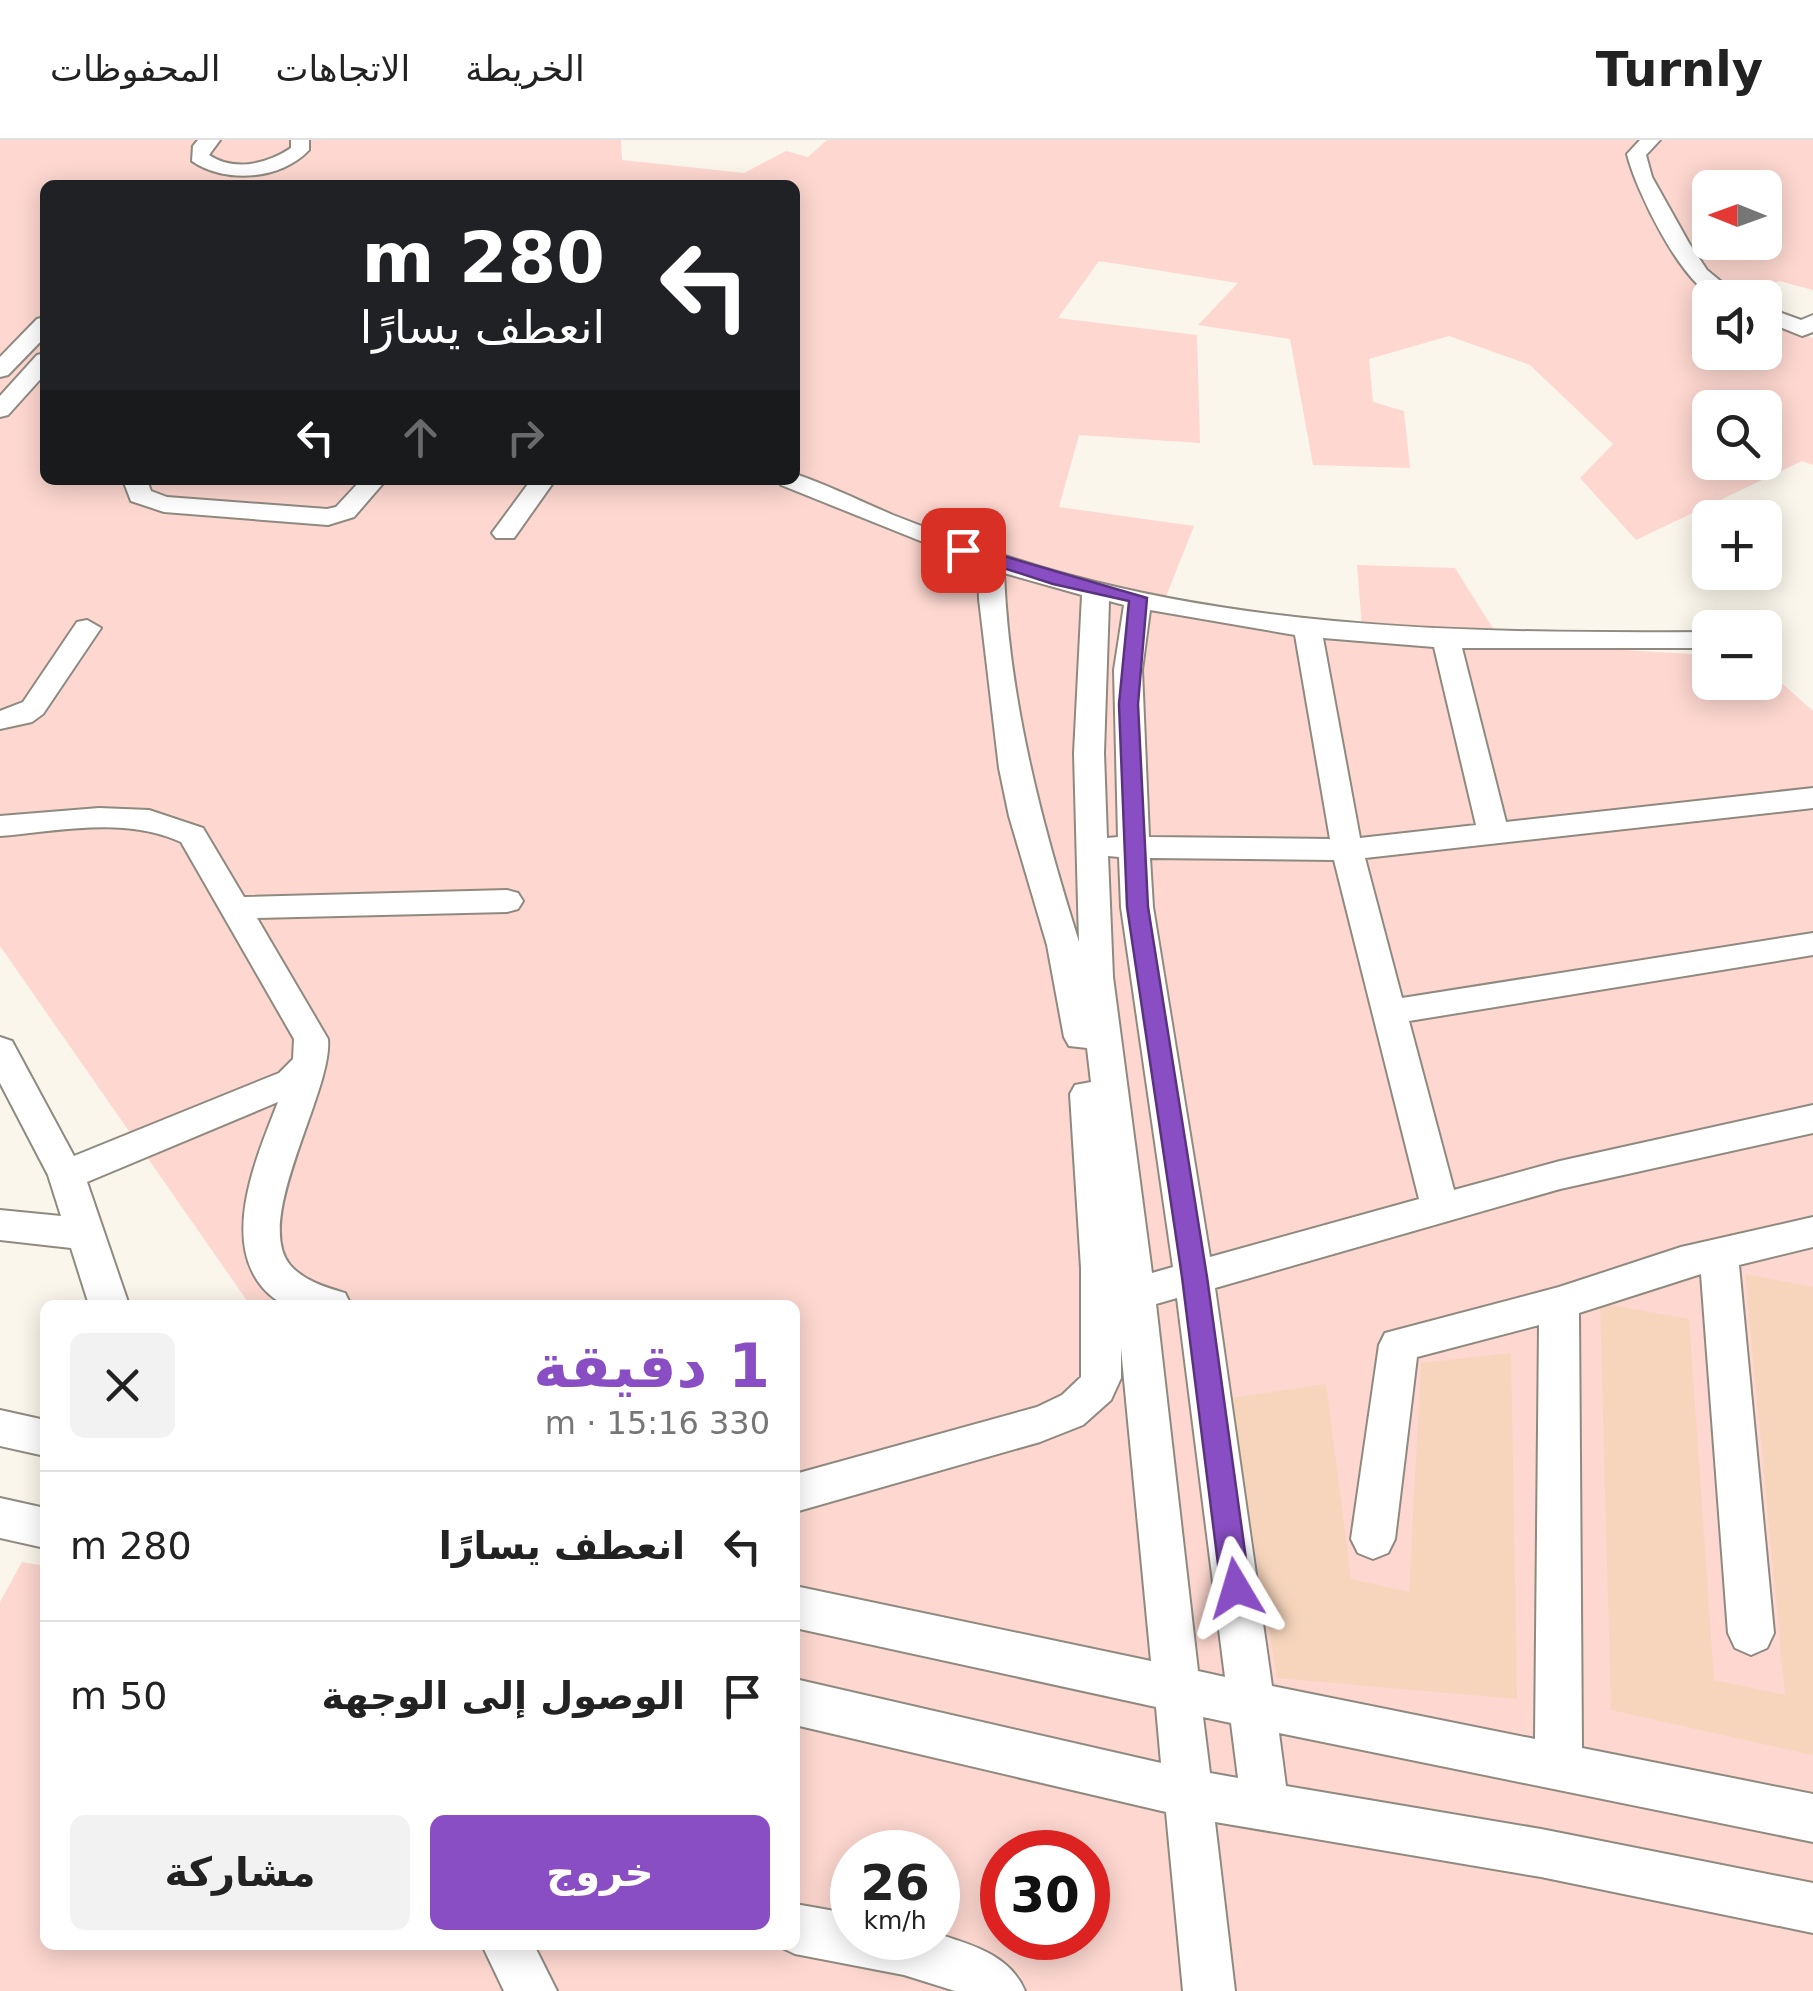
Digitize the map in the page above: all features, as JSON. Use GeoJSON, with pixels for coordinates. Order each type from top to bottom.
{"type":"FeatureCollection","features":[{"type":"Feature","properties":{"kind":"street"},"geometry":{"type":"LineString","coordinates":[[211,140],[198,152],[202,170],[251,168]]}},
{"type":"Feature","properties":{"kind":"street"},"geometry":{"type":"LineString","coordinates":[[229,180],[251,168],[293,156],[300,150],[300,140]]}},
{"type":"Feature","properties":{"kind":"street"},"geometry":{"type":"LineString","coordinates":[[1651,140],[1636,154],[1642,177],[1700,274],[1708,280]]}},
{"type":"Feature","properties":{"kind":"street"},"geometry":{"type":"LineString","coordinates":[[1782,321],[1802,329],[1813,322]]}},
{"type":"Feature","properties":{"kind":"street"},"geometry":{"type":"LineString","coordinates":[[0,370],[40,329]]}},
{"type":"Feature","properties":{"kind":"street"},"geometry":{"type":"LineString","coordinates":[[0,410],[40,366]]}},
{"type":"Feature","properties":{"kind":"street"},"geometry":{"type":"LineString","coordinates":[[800,484],[900,528],[1096,590],[1308,628],[1445,637],[1692,640]]}},
{"type":"Feature","properties":{"kind":"street"},"geometry":{"type":"LineString","coordinates":[[137,485],[140,496],[164,504],[318,518],[345,512],[369,485]]}},
{"type":"Feature","properties":{"kind":"street"},"geometry":{"type":"LineString","coordinates":[[505,533],[539,485]]}},
{"type":"Feature","properties":{"kind":"street"},"geometry":{"type":"LineString","coordinates":[[800,1492],[1064,1415],[1095,1394],[1101,1378],[1100,1268],[1090,1101],[1079,1014],[1014,768],[992,599],[991,559]]}},
{"type":"Feature","properties":{"kind":"street"},"geometry":{"type":"LineString","coordinates":[[1096,590],[1090,736],[1096,977],[1135,1294],[1210,1991]]}},
{"type":"Feature","properties":{"kind":"street"},"geometry":{"type":"LineString","coordinates":[[1138,598],[1128,670],[1133,848],[1147,986],[1194,1277],[1265,1805]]}},
{"type":"Feature","properties":{"kind":"street"},"geometry":{"type":"LineString","coordinates":[[0,720],[22,716],[33,708],[87,628]]}},
{"type":"Feature","properties":{"kind":"street"},"geometry":{"type":"LineString","coordinates":[[1308,628],[1347,850],[1440,1207]]}},
{"type":"Feature","properties":{"kind":"street"},"geometry":{"type":"LineString","coordinates":[[1445,637],[1494,836]]}},
{"type":"Feature","properties":{"kind":"street"},"geometry":{"type":"LineString","coordinates":[[1091,846],[1347,850],[1813,798]]}},
{"type":"Feature","properties":{"kind":"street"},"geometry":{"type":"LineString","coordinates":[[0,826],[134,818],[176,824],[192,834],[311,1039],[313,1054],[271,1178],[264,1244],[267,1263],[279,1280],[314,1300]]}},
{"type":"Feature","properties":{"kind":"street"},"geometry":{"type":"LineString","coordinates":[[235,908],[507,901]]}},
{"type":"Feature","properties":{"kind":"street"},"geometry":{"type":"LineString","coordinates":[[1389,1012],[1813,944]]}},
{"type":"Feature","properties":{"kind":"street"},"geometry":{"type":"LineString","coordinates":[[0,1050],[66,1175],[107,1300]]}},
{"type":"Feature","properties":{"kind":"street"},"geometry":{"type":"LineString","coordinates":[[66,1175],[290,1082],[308,1070]]}},
{"type":"Feature","properties":{"kind":"street"},"geometry":{"type":"LineString","coordinates":[[1135,1294],[1440,1207],[1611,1163],[1813,1119]]}},
{"type":"Feature","properties":{"kind":"street"},"geometry":{"type":"LineString","coordinates":[[0,1226],[86,1234]]}},
{"type":"Feature","properties":{"kind":"street"},"geometry":{"type":"LineString","coordinates":[[1373,1540],[1399,1346],[1719,1254],[1813,1232]]}},
{"type":"Feature","properties":{"kind":"street"},"geometry":{"type":"LineString","coordinates":[[1719,1254],[1751,1633]]}},
{"type":"Feature","properties":{"kind":"street"},"geometry":{"type":"LineString","coordinates":[[1558,1764],[1559,1303]]}},
{"type":"Feature","properties":{"kind":"street"},"geometry":{"type":"LineString","coordinates":[[0,1428],[40,1437]]}},
{"type":"Feature","properties":{"kind":"street"},"geometry":{"type":"LineString","coordinates":[[0,1518],[40,1527]]}},
{"type":"Feature","properties":{"kind":"street"},"geometry":{"type":"LineString","coordinates":[[800,1608],[1251,1705],[1813,1818]]}},
{"type":"Feature","properties":{"kind":"street"},"geometry":{"type":"LineString","coordinates":[[800,1703],[1191,1794],[1541,1853],[1813,1908]]}},
{"type":"Feature","properties":{"kind":"street"},"geometry":{"type":"LineString","coordinates":[[800,1930],[958,1964],[988,1978],[999,1991]]}},
{"type":"Feature","properties":{"kind":"street"},"geometry":{"type":"LineString","coordinates":[[510,1950],[532,1991]]}},
{"type":"Feature","properties":{"kind":"shaded area"},"geometry":{"type":"Polygon","coordinates":[[[0,140],[621,140],[622,160],[744,173],[786,151],[808,157],[827,140],[1813,140],[1813,290],[1782,280],[1692,280],[1692,370],[1782,370],[1782,325],[1813,338],[1813,465],[1802,461],[1782,471],[1782,390],[1692,390],[1692,480],[1762,480],[1720,500],[1692,500],[1692,513],[1636,540],[1580,478],[1613,444],[1530,365],[1449,336],[1369,359],[1373,402],[1404,411],[1410,468],[1313,465],[1290,339],[1198,325],[1238,283],[1099,261],[1058,318],[1197,335],[1200,443],[1079,435],[1059,507],[1194,526],[1163,604],[1363,640],[1357,565],[1455,568],[1502,643],[1692,654],[1692,700],[1782,700],[1782,683],[1813,711],[1813,1991],[0,1991],[0,1602],[22,1562],[40,1565],[40,1950],[800,1950],[800,1300],[247,1300],[0,946],[0,140]]]}},
{"type":"Feature","properties":{"kind":"building"},"geometry":{"type":"Polygon","coordinates":[[[1745,1274],[1813,1287],[1813,1755],[1611,1710],[1600,1303],[1689,1319],[1714,1680],[1785,1695],[1745,1274]]]}},
{"type":"Feature","properties":{"kind":"building"},"geometry":{"type":"Polygon","coordinates":[[[1511,1353],[1517,1699],[1277,1678],[1230,1398],[1326,1384],[1351,1579],[1409,1592],[1421,1363],[1511,1353]]]}},
{"type":"Feature","properties":{"kind":"route"},"geometry":{"type":"LineString","coordinates":[[963,550],[1088,588],[1138,598],[1128,670],[1128,704],[1138,907],[1236,1588]]}}]}
